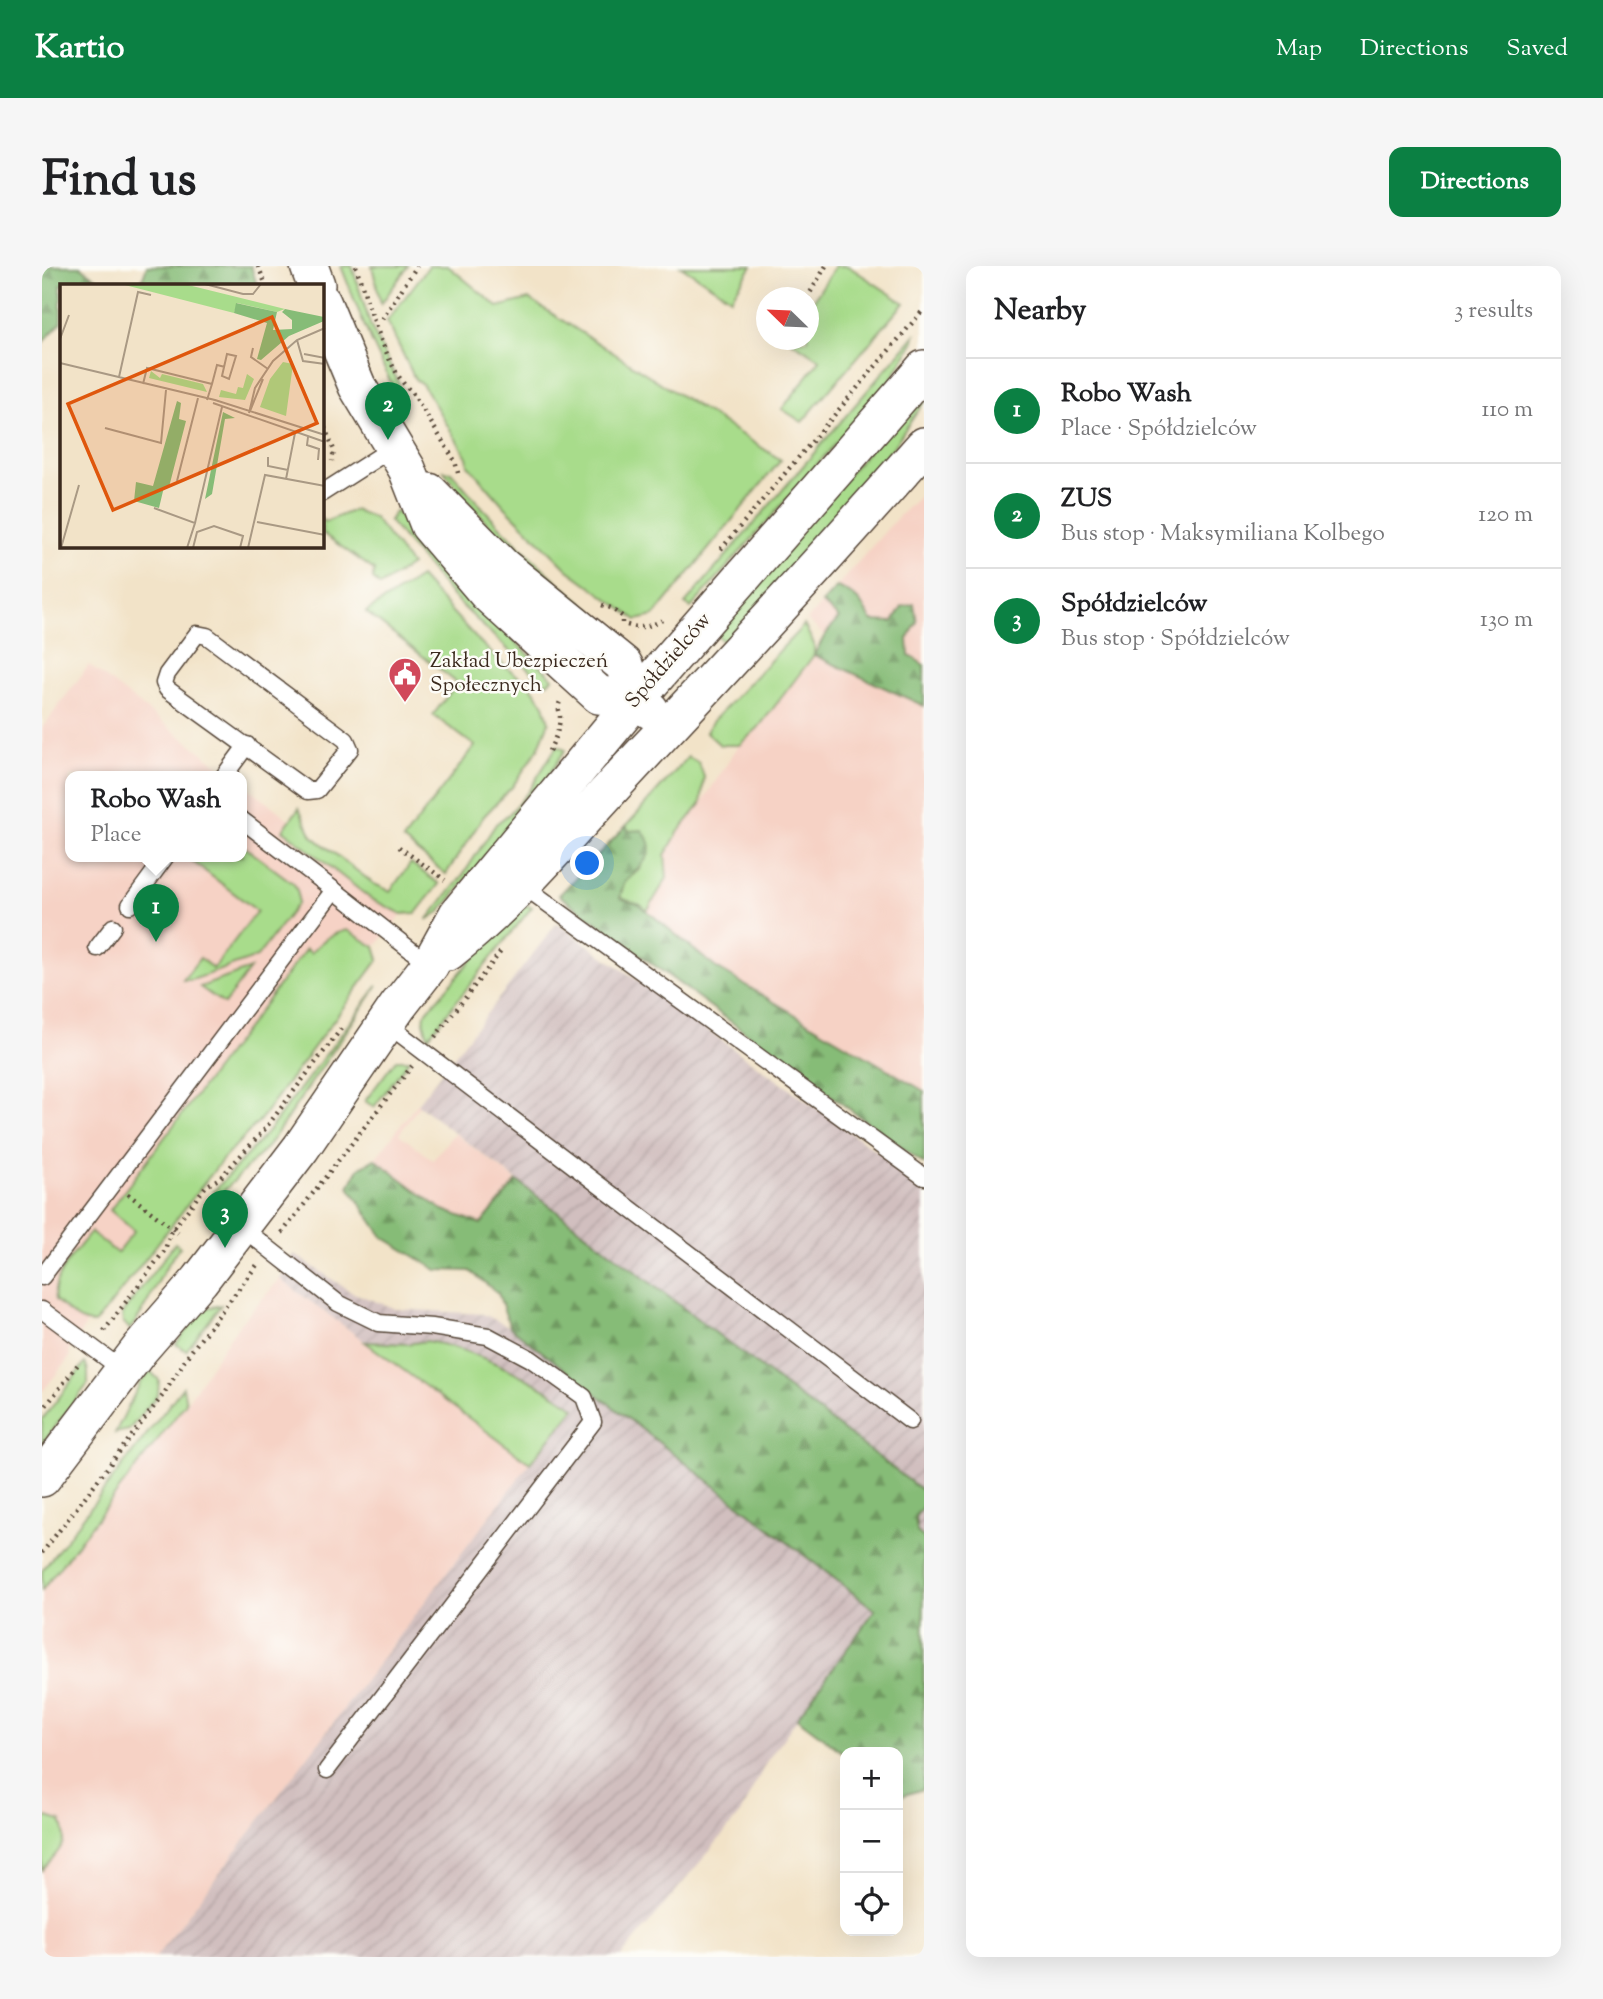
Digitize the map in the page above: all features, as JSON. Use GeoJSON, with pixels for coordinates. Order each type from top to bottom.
{"type":"FeatureCollection","features":[{"type":"Feature","properties":{"kind":"street"},"geometry":{"type":"LineString","coordinates":[[309,266],[316,284]]}},
{"type":"Feature","properties":{"kind":"street"},"geometry":{"type":"LineString","coordinates":[[324,307],[357,386],[400,458],[429,525],[451,552],[504,609],[599,695],[636,699],[670,725]]}},
{"type":"Feature","properties":{"kind":"street","name":"Spółdzielców"},"geometry":{"type":"LineString","coordinates":[[42,1478],[301,1148],[430,965],[458,914],[636,699],[677,627],[814,498],[924,369]]}},
{"type":"Feature","properties":{"kind":"street","name":"Spółdzielców"},"geometry":{"type":"LineString","coordinates":[[430,965],[478,928],[521,884],[924,446]]}},
{"type":"Feature","properties":{"kind":"street"},"geometry":{"type":"LineString","coordinates":[[400,458],[502,566],[614,636],[636,699]]}},
{"type":"Feature","properties":{"kind":"lane"},"geometry":{"type":"LineString","coordinates":[[324,492],[400,458]]}},
{"type":"Feature","properties":{"kind":"lane"},"geometry":{"type":"LineString","coordinates":[[197,634],[207,636],[346,740],[350,749],[317,790],[309,790],[247,745],[167,689],[164,683],[167,674],[197,634]]}},
{"type":"Feature","properties":{"kind":"lane"},"geometry":{"type":"LineString","coordinates":[[228,771],[247,745]]}},
{"type":"Feature","properties":{"kind":"lane"},"geometry":{"type":"LineString","coordinates":[[247,824],[430,965]]}},
{"type":"Feature","properties":{"kind":"lane"},"geometry":{"type":"LineString","coordinates":[[130,905],[162,862]]}},
{"type":"Feature","properties":{"kind":"lane"},"geometry":{"type":"LineString","coordinates":[[521,884],[924,1177]]}},
{"type":"Feature","properties":{"kind":"lane"},"geometry":{"type":"LineString","coordinates":[[42,1277],[334,890]]}},
{"type":"Feature","properties":{"kind":"lane"},"geometry":{"type":"LineString","coordinates":[[97,948],[113,927]]}},
{"type":"Feature","properties":{"kind":"lane"},"geometry":{"type":"LineString","coordinates":[[387,1024],[910,1421]]}},
{"type":"Feature","properties":{"kind":"lane"},"geometry":{"type":"LineString","coordinates":[[240,1226],[338,1303],[379,1323],[432,1327],[488,1336],[531,1359],[584,1397],[593,1422],[327,1770]]}},
{"type":"Feature","properties":{"kind":"lane"},"geometry":{"type":"LineString","coordinates":[[42,1310],[124,1371]]}},
{"type":"Feature","properties":{"kind":"path"},"geometry":{"type":"LineString","coordinates":[[258,266],[266,284]]}},
{"type":"Feature","properties":{"kind":"path"},"geometry":{"type":"LineString","coordinates":[[356,266],[375,324],[404,387],[412,392],[455,461],[456,470],[463,479]]}},
{"type":"Feature","properties":{"kind":"path"},"geometry":{"type":"LineString","coordinates":[[382,319],[417,266]]}},
{"type":"Feature","properties":{"kind":"path"},"geometry":{"type":"LineString","coordinates":[[814,287],[826,266]]}},
{"type":"Feature","properties":{"kind":"path"},"geometry":{"type":"LineString","coordinates":[[719,552],[924,309]]}},
{"type":"Feature","properties":{"kind":"path"},"geometry":{"type":"LineString","coordinates":[[324,426],[334,450],[334,457],[327,471]]}},
{"type":"Feature","properties":{"kind":"path"},"geometry":{"type":"LineString","coordinates":[[594,602],[611,608],[622,616],[614,636]]}},
{"type":"Feature","properties":{"kind":"path"},"geometry":{"type":"LineString","coordinates":[[614,636],[636,628],[677,627]]}},
{"type":"Feature","properties":{"kind":"path"},"geometry":{"type":"LineString","coordinates":[[544,759],[556,734],[560,717],[559,702],[579,678]]}},
{"type":"Feature","properties":{"kind":"path"},"geometry":{"type":"LineString","coordinates":[[400,847],[446,881]]}},
{"type":"Feature","properties":{"kind":"path"},"geometry":{"type":"LineString","coordinates":[[42,1553],[163,1395],[189,1354],[508,943]]}},
{"type":"Feature","properties":{"kind":"path"},"geometry":{"type":"LineString","coordinates":[[42,1411],[165,1250],[206,1186],[220,1178],[265,1129],[347,1020]]}},
{"type":"Feature","properties":{"kind":"path"},"geometry":{"type":"LineString","coordinates":[[113,1183],[176,1231]]}},
{"type":"Feature","properties":{"kind":"shaded area"},"geometry":{"type":"Polygon","coordinates":[[[924,492],[924,1091],[715,967],[647,911],[667,878],[664,855],[679,831],[701,804],[739,745],[758,728],[825,636],[807,620],[897,518],[924,492]]]}},
{"type":"Feature","properties":{"kind":"shaded area"},"geometry":{"type":"Polygon","coordinates":[[[89,665],[226,771],[65,771],[65,862],[247,862],[247,787],[290,820],[284,830],[371,899],[402,914],[375,947],[379,959],[260,1120],[223,1159],[103,1314],[94,1323],[87,1323],[69,1350],[70,1357],[42,1392],[42,728],[89,665]]]}},
{"type":"Feature","properties":{"kind":"shaded area"},"geometry":{"type":"Polygon","coordinates":[[[557,923],[924,1185],[924,1554],[901,1537],[921,1489],[417,1104],[557,923]]]}},
{"type":"Feature","properties":{"kind":"shaded area"},"geometry":{"type":"Polygon","coordinates":[[[417,1104],[419,1106],[399,1134],[433,1160],[454,1133],[517,1181],[481,1224],[441,1209],[375,1159],[417,1104]]]}},
{"type":"Feature","properties":{"kind":"shaded area"},"geometry":{"type":"Polygon","coordinates":[[[294,1254],[351,1292],[396,1309],[483,1314],[510,1327],[875,1610],[767,1761],[740,1814],[621,1957],[156,1957],[530,1463],[280,1279],[294,1254]]]}},
{"type":"Feature","properties":{"kind":"shaded area"},"geometry":{"type":"Polygon","coordinates":[[[280,1279],[530,1463],[156,1957],[42,1957],[42,1590],[186,1403],[237,1327],[280,1279]]]}},
{"type":"Feature","properties":{"kind":"green space"},"geometry":{"type":"Polygon","coordinates":[[[42,266],[80,266],[104,284],[60,284],[60,324],[42,343],[42,266]]]}},
{"type":"Feature","properties":{"kind":"green space"},"geometry":{"type":"Polygon","coordinates":[[[147,266],[251,266],[257,284],[140,284],[147,266]]]}},
{"type":"Feature","properties":{"kind":"green space"},"geometry":{"type":"Polygon","coordinates":[[[341,266],[352,266],[371,327],[402,390],[398,398],[365,327],[341,266]]]}},
{"type":"Feature","properties":{"kind":"green space"},"geometry":{"type":"Polygon","coordinates":[[[372,266],[408,266],[381,304],[372,266]]]}},
{"type":"Feature","properties":{"kind":"green space"},"geometry":{"type":"Polygon","coordinates":[[[429,266],[448,266],[498,307],[529,299],[781,460],[654,616],[637,620],[568,570],[505,507],[468,465],[467,457],[422,384],[415,379],[387,321],[429,266]]]}},
{"type":"Feature","properties":{"kind":"green space"},"geometry":{"type":"Polygon","coordinates":[[[681,266],[752,266],[731,298],[681,266]]]}},
{"type":"Feature","properties":{"kind":"green space"},"geometry":{"type":"Polygon","coordinates":[[[835,266],[848,266],[904,303],[802,422],[782,409],[820,360],[805,350],[819,350],[819,292],[835,266]]]}},
{"type":"Feature","properties":{"kind":"green space"},"geometry":{"type":"Polygon","coordinates":[[[915,335],[889,383],[691,608],[685,604],[915,335]]]}},
{"type":"Feature","properties":{"kind":"green space"},"geometry":{"type":"Polygon","coordinates":[[[924,386],[924,402],[871,479],[725,643],[713,632],[924,386]]]}},
{"type":"Feature","properties":{"kind":"green space"},"geometry":{"type":"Polygon","coordinates":[[[444,471],[451,472],[523,550],[603,619],[598,625],[497,533],[444,471]]]}},
{"type":"Feature","properties":{"kind":"green space"},"geometry":{"type":"Polygon","coordinates":[[[354,510],[374,518],[411,565],[380,586],[373,579],[374,570],[324,534],[325,522],[354,510]]]}},
{"type":"Feature","properties":{"kind":"green space"},"geometry":{"type":"Polygon","coordinates":[[[396,511],[462,590],[553,678],[547,683],[540,680],[454,598],[389,521],[396,511]]]}},
{"type":"Feature","properties":{"kind":"green space"},"geometry":{"type":"Polygon","coordinates":[[[420,577],[475,637],[506,667],[531,686],[544,705],[549,722],[538,749],[512,787],[484,816],[446,874],[403,840],[475,746],[433,715],[457,683],[366,612],[420,577]]]}},
{"type":"Feature","properties":{"kind":"green space"},"geometry":{"type":"Polygon","coordinates":[[[837,587],[858,600],[872,621],[893,622],[902,607],[914,604],[917,622],[908,639],[909,655],[924,665],[924,706],[814,655],[839,618],[822,603],[837,587]]]}},
{"type":"Feature","properties":{"kind":"green space"},"geometry":{"type":"Polygon","coordinates":[[[804,625],[814,644],[814,655],[758,728],[739,745],[720,745],[706,732],[712,722],[804,625]]]}},
{"type":"Feature","properties":{"kind":"green space"},"geometry":{"type":"Polygon","coordinates":[[[557,746],[565,750],[540,789],[441,911],[427,920],[463,875],[496,824],[510,813],[528,792],[557,746]]]}},
{"type":"Feature","properties":{"kind":"green space"},"geometry":{"type":"Polygon","coordinates":[[[688,757],[699,763],[704,777],[701,804],[679,831],[665,855],[667,878],[647,911],[640,905],[620,898],[624,883],[641,868],[626,826],[688,757]]]}},
{"type":"Feature","properties":{"kind":"green space"},"geometry":{"type":"Polygon","coordinates":[[[299,808],[312,836],[374,884],[390,891],[411,863],[439,884],[416,913],[402,914],[371,899],[283,830],[299,808]]]}},
{"type":"Feature","properties":{"kind":"green space"},"geometry":{"type":"Polygon","coordinates":[[[626,826],[629,831],[642,830],[650,846],[646,859],[624,884],[620,898],[640,905],[715,967],[924,1091],[924,1164],[559,895],[626,826]]]}},
{"type":"Feature","properties":{"kind":"green space"},"geometry":{"type":"Polygon","coordinates":[[[247,849],[294,884],[298,903],[257,957],[192,980],[183,980],[200,958],[213,969],[257,911],[193,862],[247,862],[247,849]]]}},
{"type":"Feature","properties":{"kind":"green space"},"geometry":{"type":"Polygon","coordinates":[[[526,905],[532,907],[428,1037],[425,1014],[483,946],[526,905]]]}},
{"type":"Feature","properties":{"kind":"green space"},"geometry":{"type":"Polygon","coordinates":[[[347,930],[375,947],[379,959],[260,1120],[223,1159],[103,1314],[94,1323],[88,1323],[73,1315],[55,1300],[57,1282],[66,1264],[91,1232],[117,1253],[134,1231],[110,1210],[306,949],[311,953],[327,938],[347,930]]]}},
{"type":"Feature","properties":{"kind":"green space"},"geometry":{"type":"Polygon","coordinates":[[[250,969],[224,1004],[200,987],[250,969]]]}},
{"type":"Feature","properties":{"kind":"green space"},"geometry":{"type":"Polygon","coordinates":[[[378,985],[268,1146],[219,1196],[214,1191],[266,1134],[378,985]]]}},
{"type":"Feature","properties":{"kind":"green space"},"geometry":{"type":"Polygon","coordinates":[[[396,1060],[409,1060],[374,1107],[365,1101],[396,1060]]]}},
{"type":"Feature","properties":{"kind":"green space"},"geometry":{"type":"Polygon","coordinates":[[[375,1159],[441,1209],[481,1224],[517,1181],[924,1492],[924,1505],[915,1517],[917,1532],[924,1538],[923,1789],[903,1795],[903,1747],[840,1747],[840,1750],[797,1718],[875,1610],[510,1327],[498,1293],[470,1271],[437,1270],[383,1237],[349,1187],[359,1168],[375,1159]]]}},
{"type":"Feature","properties":{"kind":"green space"},"geometry":{"type":"Polygon","coordinates":[[[175,1243],[180,1247],[130,1329],[123,1323],[122,1314],[175,1243]]]}},
{"type":"Feature","properties":{"kind":"green space"},"geometry":{"type":"Polygon","coordinates":[[[221,1305],[186,1351],[176,1344],[202,1309],[221,1305]]]}},
{"type":"Feature","properties":{"kind":"green space"},"geometry":{"type":"Polygon","coordinates":[[[426,1341],[483,1358],[542,1387],[575,1408],[530,1463],[365,1342],[407,1344],[426,1341]]]}},
{"type":"Feature","properties":{"kind":"green space"},"geometry":{"type":"Polygon","coordinates":[[[85,1363],[88,1384],[42,1444],[42,1420],[85,1363]]]}},
{"type":"Feature","properties":{"kind":"green space"},"geometry":{"type":"Polygon","coordinates":[[[150,1371],[159,1380],[158,1394],[129,1430],[115,1433],[140,1383],[150,1371]]]}},
{"type":"Feature","properties":{"kind":"green space"},"geometry":{"type":"Polygon","coordinates":[[[183,1387],[186,1403],[42,1590],[42,1571],[183,1387]]]}},
{"type":"Feature","properties":{"kind":"green space"},"geometry":{"type":"Polygon","coordinates":[[[47,1817],[61,1821],[64,1836],[61,1848],[42,1870],[42,1820],[47,1817]]]}},
{"type":"Feature","properties":{"kind":"place","name":"ZUS"},"geometry":{"type":"Point","coordinates":[388,440]}},
{"type":"Feature","properties":{"kind":"place","name":"Zakład Ubezpieczeń Społecznych"},"geometry":{"type":"Point","coordinates":[405,704]}},
{"type":"Feature","properties":{"kind":"place","name":"Robo Wash"},"geometry":{"type":"Point","coordinates":[156,942]}},
{"type":"Feature","properties":{"kind":"place","name":"Spółdzielców"},"geometry":{"type":"Point","coordinates":[225,1248]}}]}
